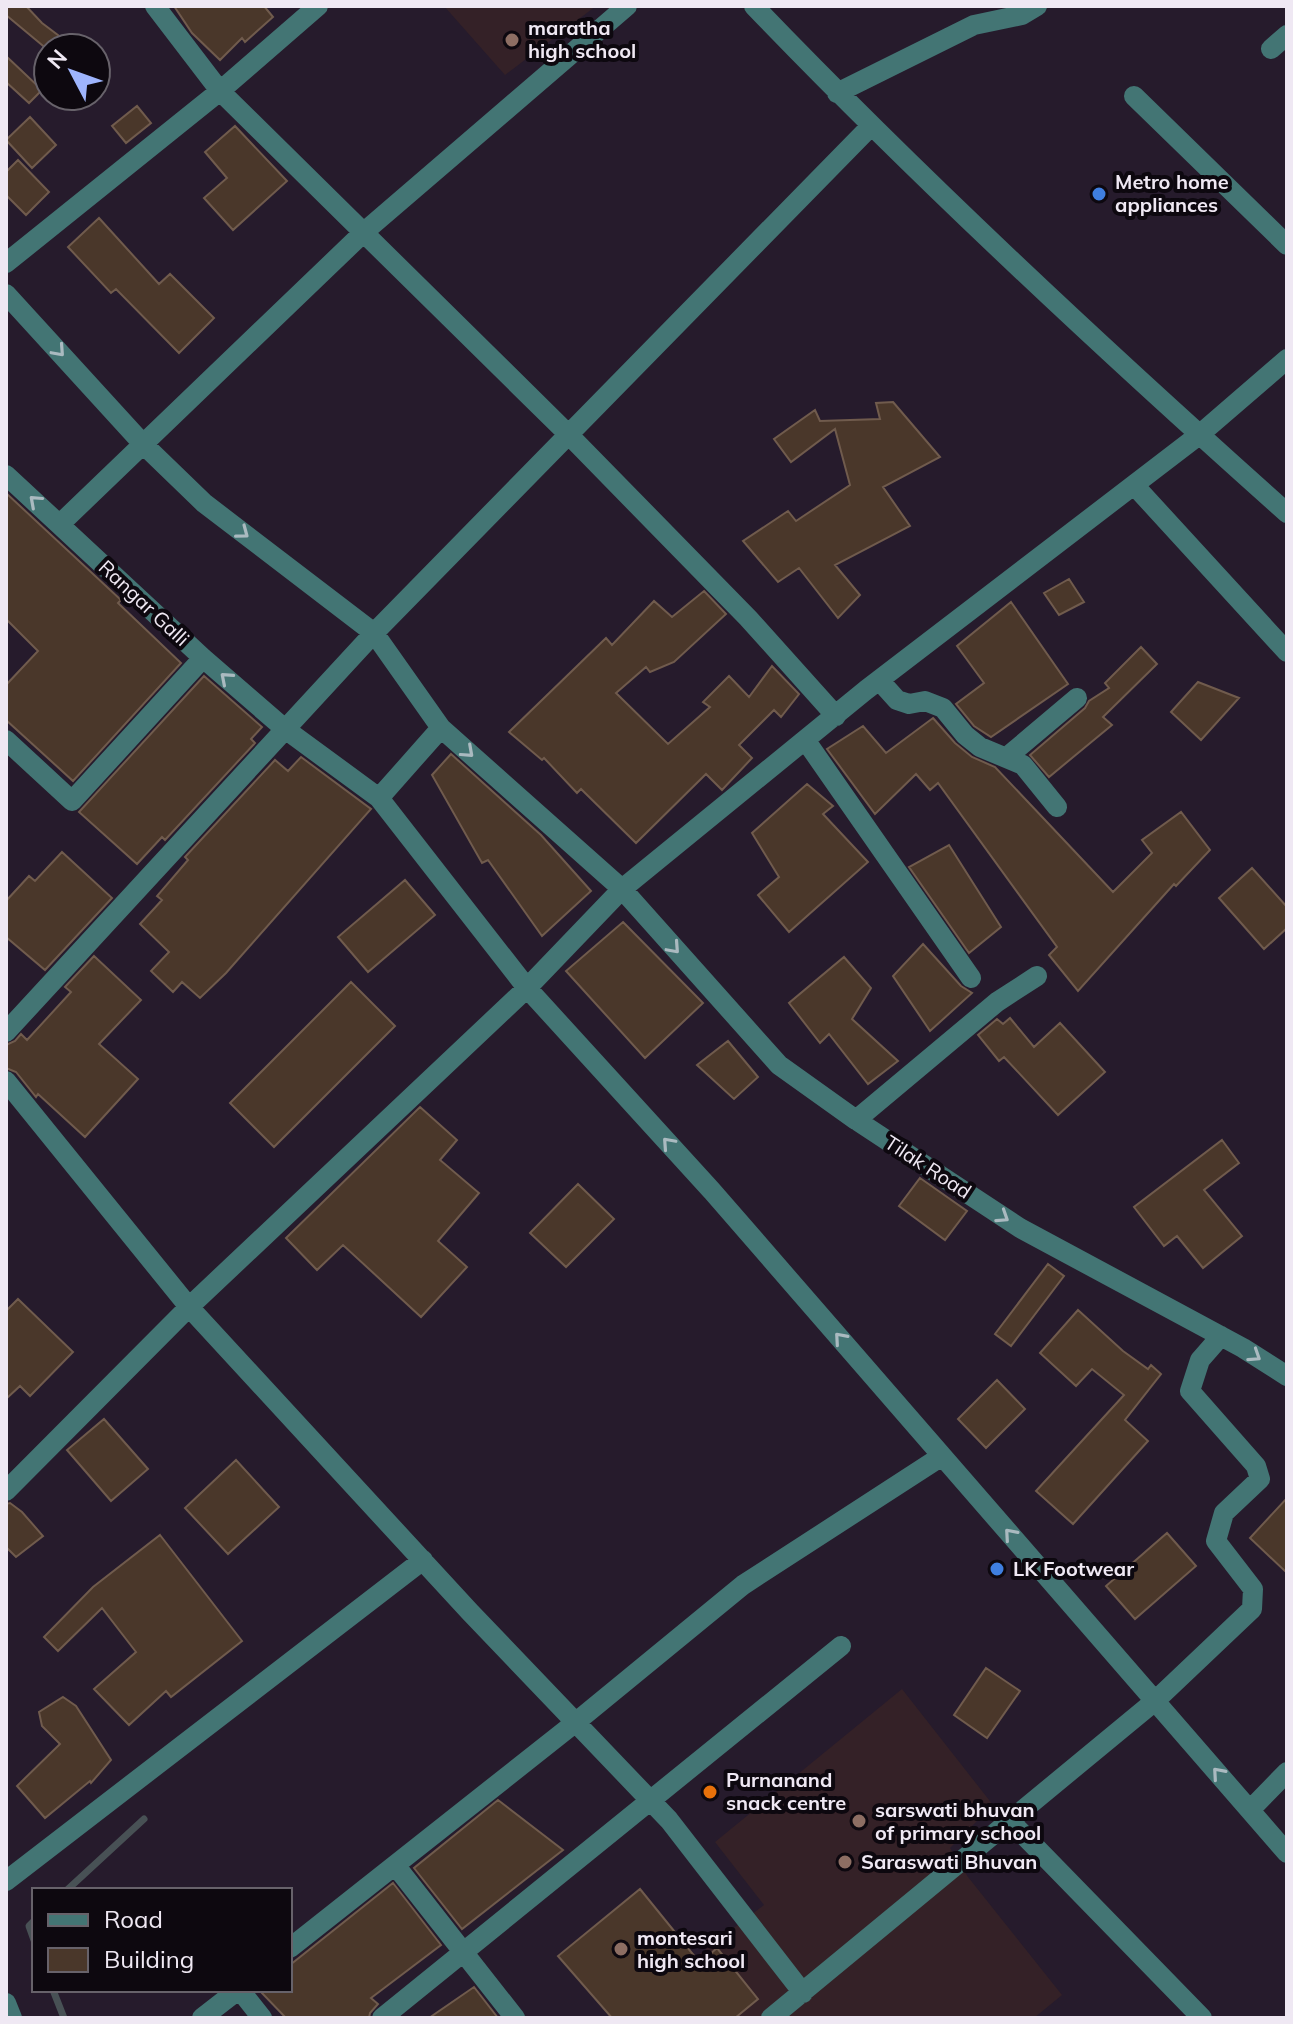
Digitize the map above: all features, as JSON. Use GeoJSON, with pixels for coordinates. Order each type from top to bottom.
{"type":"FeatureCollection","features":[{"type":"Feature","properties":{"kind":"street"},"geometry":{"type":"LineString","coordinates":[[155,6],[220,91],[568,434],[748,618],[836,716]]}},
{"type":"Feature","properties":{"kind":"street"},"geometry":{"type":"LineString","coordinates":[[6,263],[220,91],[318,6]]}},
{"type":"Feature","properties":{"kind":"street"},"geometry":{"type":"LineString","coordinates":[[60,524],[364,232],[627,6]]}},
{"type":"Feature","properties":{"kind":"street"},"geometry":{"type":"LineString","coordinates":[[754,6],[870,127],[1199,435],[1287,513]]}},
{"type":"Feature","properties":{"kind":"street"},"geometry":{"type":"LineString","coordinates":[[837,93],[974,25],[1007,12],[1022,15],[1037,6]]}},
{"type":"Feature","properties":{"kind":"street"},"geometry":{"type":"LineString","coordinates":[[1271,49],[1287,35]]}},
{"type":"Feature","properties":{"kind":"street"},"geometry":{"type":"LineString","coordinates":[[1134,96],[1287,245]]}},
{"type":"Feature","properties":{"kind":"street"},"geometry":{"type":"LineString","coordinates":[[6,1032],[374,633],[870,127]]}},
{"type":"Feature","properties":{"kind":"street","name":"Tilak Road"},"geometry":{"type":"LineString","coordinates":[[6,294],[143,444],[204,503],[374,633],[441,728],[622,889],[779,1065],[856,1120],[1020,1228],[1221,1336],[1287,1376]]}},
{"type":"Feature","properties":{"kind":"street"},"geometry":{"type":"LineString","coordinates":[[6,1491],[189,1307],[527,988],[622,889],[879,680],[1199,435],[1287,359]]}},
{"type":"Feature","properties":{"kind":"street","name":"Rangar Galli"},"geometry":{"type":"LineString","coordinates":[[6,475],[203,658],[285,729],[379,798],[527,988],[712,1191],[1287,1853]]}},
{"type":"Feature","properties":{"kind":"street"},"geometry":{"type":"LineString","coordinates":[[1134,485],[1287,652]]}},
{"type":"Feature","properties":{"kind":"street"},"geometry":{"type":"LineString","coordinates":[[9,750],[72,801],[203,658]]}},
{"type":"Feature","properties":{"kind":"street"},"geometry":{"type":"LineString","coordinates":[[879,680],[897,700],[909,704],[925,701],[943,708],[965,735],[980,747],[1023,765],[1057,807]]}},
{"type":"Feature","properties":{"kind":"street"},"geometry":{"type":"LineString","coordinates":[[1007,757],[1077,698]]}},
{"type":"Feature","properties":{"kind":"street"},"geometry":{"type":"LineString","coordinates":[[379,798],[441,728]]}},
{"type":"Feature","properties":{"kind":"street"},"geometry":{"type":"LineString","coordinates":[[806,741],[971,978]]}},
{"type":"Feature","properties":{"kind":"street"},"geometry":{"type":"LineString","coordinates":[[856,1120],[997,1002],[1037,976]]}},
{"type":"Feature","properties":{"kind":"street"},"geometry":{"type":"LineString","coordinates":[[6,1081],[189,1307],[669,1820],[803,1993]]}},
{"type":"Feature","properties":{"kind":"street"},"geometry":{"type":"LineString","coordinates":[[771,2018],[1155,1701],[1252,1609],[1253,1589],[1216,1541],[1224,1513],[1260,1479],[1256,1466],[1190,1391],[1200,1360],[1221,1336]]}},
{"type":"Feature","properties":{"kind":"street"},"geometry":{"type":"LineString","coordinates":[[292,1946],[576,1722],[743,1585],[942,1456]]}},
{"type":"Feature","properties":{"kind":"street"},"geometry":{"type":"LineString","coordinates":[[6,1881],[423,1560]]}},
{"type":"Feature","properties":{"kind":"street"},"geometry":{"type":"LineString","coordinates":[[382,2018],[841,1646]]}},
{"type":"Feature","properties":{"kind":"street"},"geometry":{"type":"LineString","coordinates":[[1250,1810],[1287,1772]]}},
{"type":"Feature","properties":{"kind":"street"},"geometry":{"type":"LineString","coordinates":[[1010,1821],[1202,2018]]}},
{"type":"Feature","properties":{"kind":"street"},"geometry":{"type":"LineString","coordinates":[[395,1865],[515,2018]]}},
{"type":"Feature","properties":{"kind":"street"},"geometry":{"type":"LineString","coordinates":[[202,2018],[236,1992]]}},
{"type":"Feature","properties":{"kind":"street"},"geometry":{"type":"LineString","coordinates":[[241,1992],[262,2018]]}},
{"type":"Feature","properties":{"kind":"street"},"geometry":{"type":"LineString","coordinates":[[6,2003],[12,2018]]}},
{"type":"Feature","properties":{"kind":"shaded area","name":"maratha high school"},"geometry":{"type":"Polygon","coordinates":[[[444,6],[596,6],[505,75],[444,6]]]}},
{"type":"Feature","properties":{"kind":"shaded area","name":"Saraswati Bhuvan"},"geometry":{"type":"Polygon","coordinates":[[[902,1689],[993,1805],[950,1848],[968,1877],[1062,1995],[1034,2018],[615,2018],[764,1905],[715,1842],[902,1689]]]}},
{"type":"Feature","properties":{"kind":"building"},"geometry":{"type":"Polygon","coordinates":[[[6,6],[26,6],[54,32],[32,32],[32,37],[6,15],[6,6]]]}},
{"type":"Feature","properties":{"kind":"building"},"geometry":{"type":"Polygon","coordinates":[[[174,6],[264,6],[273,17],[245,42],[242,38],[220,60],[192,33],[174,6]]]}},
{"type":"Feature","properties":{"kind":"building"},"geometry":{"type":"Polygon","coordinates":[[[6,56],[32,81],[32,100],[29,103],[6,82],[6,56]]]}},
{"type":"Feature","properties":{"kind":"building"},"geometry":{"type":"Polygon","coordinates":[[[137,106],[151,123],[126,143],[112,126],[137,106]]]}},
{"type":"Feature","properties":{"kind":"building"},"geometry":{"type":"Polygon","coordinates":[[[30,117],[56,145],[32,168],[6,140],[30,117]]]}},
{"type":"Feature","properties":{"kind":"building"},"geometry":{"type":"Polygon","coordinates":[[[235,126],[287,181],[233,230],[204,198],[227,178],[205,152],[235,126]]]}},
{"type":"Feature","properties":{"kind":"building"},"geometry":{"type":"Polygon","coordinates":[[[18,160],[49,192],[26,215],[6,195],[6,172],[18,160]]]}},
{"type":"Feature","properties":{"kind":"building"},"geometry":{"type":"Polygon","coordinates":[[[99,218],[159,284],[170,274],[214,318],[179,353],[116,289],[111,293],[68,247],[99,218]]]}},
{"type":"Feature","properties":{"kind":"building"},"geometry":{"type":"Polygon","coordinates":[[[893,402],[940,457],[883,487],[910,526],[835,565],[860,595],[838,618],[799,568],[778,582],[743,541],[788,511],[796,521],[850,485],[835,429],[791,462],[774,439],[815,410],[820,421],[880,419],[876,403],[893,402]]]}},
{"type":"Feature","properties":{"kind":"building"},"geometry":{"type":"Polygon","coordinates":[[[6,493],[121,600],[118,603],[181,663],[73,781],[6,720],[6,685],[38,651],[6,619],[6,493]]]}},
{"type":"Feature","properties":{"kind":"building"},"geometry":{"type":"Polygon","coordinates":[[[1069,579],[1084,602],[1059,615],[1044,593],[1069,579]]]}},
{"type":"Feature","properties":{"kind":"building"},"geometry":{"type":"Polygon","coordinates":[[[704,591],[726,614],[674,662],[650,672],[646,667],[616,693],[668,744],[710,707],[703,702],[729,676],[749,697],[772,666],[799,694],[781,717],[774,710],[739,745],[752,758],[722,790],[706,774],[636,843],[581,789],[577,793],[544,758],[542,760],[509,732],[606,638],[612,645],[654,601],[672,617],[704,591]]]}},
{"type":"Feature","properties":{"kind":"building"},"geometry":{"type":"Polygon","coordinates":[[[1011,602],[1068,684],[991,737],[974,726],[956,704],[984,683],[957,646],[1011,602]]]}},
{"type":"Feature","properties":{"kind":"building"},"geometry":{"type":"Polygon","coordinates":[[[1141,647],[1157,664],[1103,717],[1112,725],[1049,777],[1030,755],[1085,708],[1089,701],[1109,688],[1105,683],[1141,647]]]}},
{"type":"Feature","properties":{"kind":"building"},"geometry":{"type":"Polygon","coordinates":[[[204,676],[262,727],[251,739],[255,743],[165,840],[162,837],[137,864],[79,812],[204,676]]]}},
{"type":"Feature","properties":{"kind":"building"},"geometry":{"type":"Polygon","coordinates":[[[1198,682],[1239,698],[1201,740],[1171,712],[1198,682]]]}},
{"type":"Feature","properties":{"kind":"building"},"geometry":{"type":"Polygon","coordinates":[[[933,718],[972,757],[995,767],[1113,892],[1152,853],[1142,840],[1181,812],[1210,850],[1176,886],[1174,884],[1078,991],[1049,955],[1057,947],[938,783],[930,790],[916,774],[875,814],[827,749],[863,726],[886,753],[933,718]]]}},
{"type":"Feature","properties":{"kind":"building"},"geometry":{"type":"Polygon","coordinates":[[[451,754],[541,835],[591,891],[542,936],[488,860],[482,863],[432,775],[451,754]]]}},
{"type":"Feature","properties":{"kind":"building"},"geometry":{"type":"Polygon","coordinates":[[[301,757],[371,809],[226,973],[200,998],[182,982],[173,992],[151,971],[169,952],[140,924],[162,900],[157,896],[188,860],[185,857],[275,760],[288,771],[301,757]]]}},
{"type":"Feature","properties":{"kind":"building"},"geometry":{"type":"Polygon","coordinates":[[[807,784],[833,806],[823,814],[868,862],[789,932],[758,895],[779,877],[752,833],[807,784]]]}},
{"type":"Feature","properties":{"kind":"building"},"geometry":{"type":"Polygon","coordinates":[[[949,845],[1001,927],[969,953],[909,867],[949,845]]]}},
{"type":"Feature","properties":{"kind":"building"},"geometry":{"type":"Polygon","coordinates":[[[62,852],[112,898],[45,970],[6,937],[6,901],[29,876],[35,881],[62,852]]]}},
{"type":"Feature","properties":{"kind":"building"},"geometry":{"type":"Polygon","coordinates":[[[1252,868],[1287,907],[1287,928],[1264,949],[1219,898],[1252,868]]]}},
{"type":"Feature","properties":{"kind":"building"},"geometry":{"type":"Polygon","coordinates":[[[405,880],[435,915],[368,972],[338,937],[405,880]]]}},
{"type":"Feature","properties":{"kind":"building"},"geometry":{"type":"Polygon","coordinates":[[[623,922],[703,1003],[645,1058],[566,971],[623,922]]]}},
{"type":"Feature","properties":{"kind":"building"},"geometry":{"type":"Polygon","coordinates":[[[923,944],[961,986],[972,993],[930,1031],[893,976],[923,944]]]}},
{"type":"Feature","properties":{"kind":"building"},"geometry":{"type":"Polygon","coordinates":[[[94,956],[141,1000],[99,1044],[138,1079],[85,1137],[38,1094],[36,1097],[16,1072],[6,1068],[6,1045],[21,1034],[27,1040],[71,992],[65,987],[94,956]]]}},
{"type":"Feature","properties":{"kind":"building"},"geometry":{"type":"Polygon","coordinates":[[[844,957],[871,988],[852,1019],[898,1061],[868,1084],[829,1034],[820,1043],[789,1003],[844,957]]]}},
{"type":"Feature","properties":{"kind":"building"},"geometry":{"type":"Polygon","coordinates":[[[351,982],[395,1026],[274,1147],[230,1103],[351,982]]]}},
{"type":"Feature","properties":{"kind":"building"},"geometry":{"type":"Polygon","coordinates":[[[1010,1018],[1034,1047],[1060,1023],[1105,1072],[1058,1115],[1004,1057],[999,1061],[978,1035],[997,1019],[1003,1024],[1010,1018]]]}},
{"type":"Feature","properties":{"kind":"building"},"geometry":{"type":"Polygon","coordinates":[[[728,1041],[758,1077],[734,1099],[697,1065],[728,1041]]]}},
{"type":"Feature","properties":{"kind":"building"},"geometry":{"type":"Polygon","coordinates":[[[420,1107],[457,1140],[440,1160],[479,1193],[438,1241],[467,1267],[421,1317],[343,1245],[317,1270],[286,1238],[420,1107]]]}},
{"type":"Feature","properties":{"kind":"building"},"geometry":{"type":"Polygon","coordinates":[[[1222,1140],[1239,1163],[1204,1190],[1242,1236],[1203,1268],[1177,1236],[1164,1246],[1134,1207],[1222,1140]]]}},
{"type":"Feature","properties":{"kind":"building"},"geometry":{"type":"Polygon","coordinates":[[[920,1178],[967,1211],[945,1240],[899,1206],[920,1178]]]}},
{"type":"Feature","properties":{"kind":"building"},"geometry":{"type":"Polygon","coordinates":[[[578,1184],[614,1219],[566,1267],[530,1233],[578,1184]]]}},
{"type":"Feature","properties":{"kind":"building"},"geometry":{"type":"Polygon","coordinates":[[[1048,1264],[1064,1276],[1011,1346],[995,1334],[1048,1264]]]}},
{"type":"Feature","properties":{"kind":"building"},"geometry":{"type":"Polygon","coordinates":[[[18,1299],[73,1352],[30,1396],[20,1386],[6,1399],[6,1311],[18,1299]]]}},
{"type":"Feature","properties":{"kind":"building"},"geometry":{"type":"Polygon","coordinates":[[[1078,1310],[1123,1351],[1148,1369],[1151,1365],[1161,1374],[1125,1420],[1148,1441],[1073,1524],[1036,1491],[1124,1395],[1092,1369],[1076,1386],[1040,1353],[1078,1310]]]}},
{"type":"Feature","properties":{"kind":"building"},"geometry":{"type":"Polygon","coordinates":[[[997,1380],[1025,1409],[986,1448],[958,1419],[997,1380]]]}},
{"type":"Feature","properties":{"kind":"building"},"geometry":{"type":"Polygon","coordinates":[[[104,1419],[148,1469],[111,1501],[67,1450],[104,1419]]]}},
{"type":"Feature","properties":{"kind":"building"},"geometry":{"type":"Polygon","coordinates":[[[236,1460],[279,1507],[228,1554],[185,1508],[236,1460]]]}},
{"type":"Feature","properties":{"kind":"building"},"geometry":{"type":"Polygon","coordinates":[[[1287,1498],[1287,1573],[1250,1538],[1287,1498]]]}},
{"type":"Feature","properties":{"kind":"building"},"geometry":{"type":"Polygon","coordinates":[[[10,1503],[43,1536],[16,1557],[6,1547],[6,1504],[10,1503]]]}},
{"type":"Feature","properties":{"kind":"building"},"geometry":{"type":"Polygon","coordinates":[[[1167,1533],[1196,1566],[1135,1619],[1106,1586],[1167,1533]]]}},
{"type":"Feature","properties":{"kind":"building"},"geometry":{"type":"Polygon","coordinates":[[[160,1535],[242,1641],[171,1697],[166,1691],[129,1725],[94,1689],[136,1652],[102,1608],[58,1651],[44,1637],[93,1587],[160,1535]]]}},
{"type":"Feature","properties":{"kind":"building"},"geometry":{"type":"Polygon","coordinates":[[[986,1668],[1020,1691],[987,1738],[954,1715],[986,1668]]]}},
{"type":"Feature","properties":{"kind":"building"},"geometry":{"type":"Polygon","coordinates":[[[63,1697],[76,1706],[111,1760],[91,1783],[45,1818],[17,1786],[60,1744],[42,1726],[39,1712],[63,1697]]]}},
{"type":"Feature","properties":{"kind":"building"},"geometry":{"type":"Polygon","coordinates":[[[498,1800],[563,1850],[462,1929],[414,1868],[498,1800]]]}},
{"type":"Feature","properties":{"kind":"building"},"geometry":{"type":"Polygon","coordinates":[[[393,1883],[441,1945],[371,1998],[378,2004],[369,2018],[286,2018],[261,1992],[292,1992],[292,1963],[393,1883]]]}},
{"type":"Feature","properties":{"kind":"building"},"geometry":{"type":"Polygon","coordinates":[[[640,1889],[700,1963],[717,1948],[758,1999],[735,2018],[612,2018],[558,1956],[640,1889]]]}},
{"type":"Feature","properties":{"kind":"building"},"geometry":{"type":"Polygon","coordinates":[[[474,1987],[498,2018],[429,2018],[474,1987]]]}},
{"type":"Feature","properties":{"kind":"waterway"},"geometry":{"type":"LineString","coordinates":[[69,1888],[144,1819]]}},
{"type":"Feature","properties":{"kind":"waterway"},"geometry":{"type":"LineString","coordinates":[[32,1923],[29,1926],[32,1934]]}},
{"type":"Feature","properties":{"kind":"waterway"},"geometry":{"type":"LineString","coordinates":[[54,1992],[64,2018]]}},
{"type":"Feature","properties":{"kind":"place","name":"maratha high school"},"geometry":{"type":"Point","coordinates":[512,40]}},
{"type":"Feature","properties":{"kind":"place","name":"Metro home appliances"},"geometry":{"type":"Point","coordinates":[1099,194]}},
{"type":"Feature","properties":{"kind":"place","name":"LK Footwear"},"geometry":{"type":"Point","coordinates":[997,1569]}},
{"type":"Feature","properties":{"kind":"place","name":"Purnanand snack centre"},"geometry":{"type":"Point","coordinates":[710,1792]}},
{"type":"Feature","properties":{"kind":"place","name":"sarswati bhuvan of primary school"},"geometry":{"type":"Point","coordinates":[859,1821]}},
{"type":"Feature","properties":{"kind":"place","name":"Saraswati Bhuvan"},"geometry":{"type":"Point","coordinates":[845,1862]}},
{"type":"Feature","properties":{"kind":"place","name":"montesari high school"},"geometry":{"type":"Point","coordinates":[621,1949]}}]}
